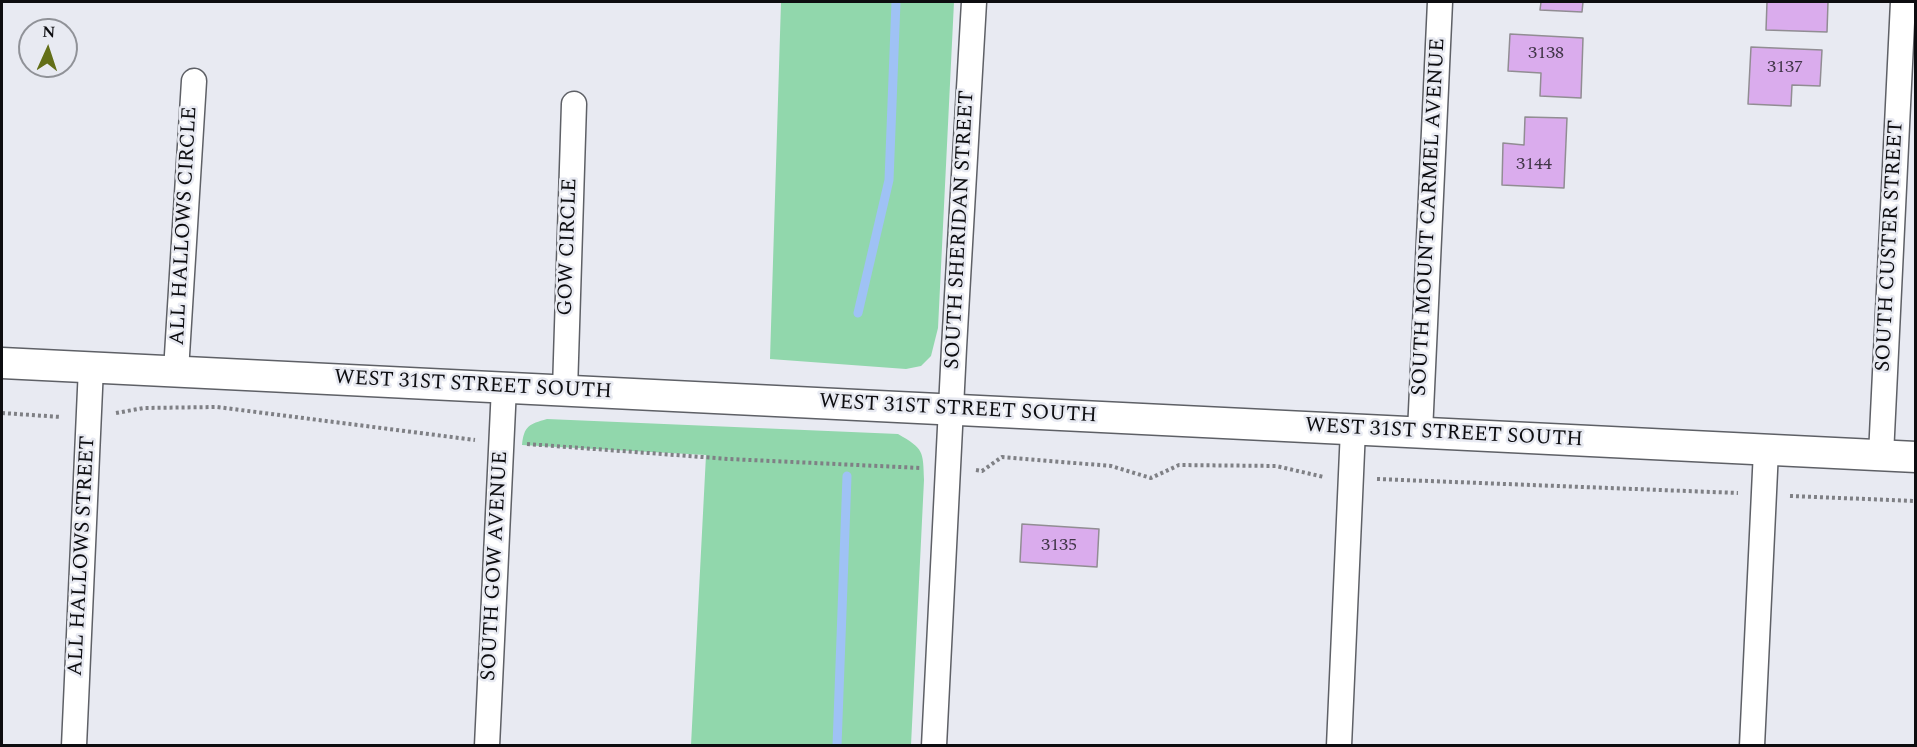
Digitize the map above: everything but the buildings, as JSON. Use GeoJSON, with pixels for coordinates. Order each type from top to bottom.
{"type":"FeatureCollection","features":[{"type":"Feature","properties":{"kind":"street","name":"SOUTH SHERIDAN STREET"},"geometry":{"type":"LineString","coordinates":[[934,746],[974,2]]}},
{"type":"Feature","properties":{"kind":"street","name":"SOUTH MOUNT CARMEL AVENUE"},"geometry":{"type":"LineString","coordinates":[[1420,432],[1440,2]]}},
{"type":"Feature","properties":{"kind":"street","name":"SOUTH CUSTER STREET"},"geometry":{"type":"LineString","coordinates":[[1881,456],[1903,2]]}},
{"type":"Feature","properties":{"kind":"street","name":"ALL HALLOWS CIRCLE"},"geometry":{"type":"LineString","coordinates":[[176,371],[194,81]]}},
{"type":"Feature","properties":{"kind":"street","name":"GOW CIRCLE"},"geometry":{"type":"LineString","coordinates":[[565,390],[574,104]]}},
{"type":"Feature","properties":{"kind":"street","name":"WEST 31ST STREET SOUTH"},"geometry":{"type":"LineString","coordinates":[[2,363],[1916,457]]}},
{"type":"Feature","properties":{"kind":"street","name":"ALL HALLOWS STREET"},"geometry":{"type":"LineString","coordinates":[[74,746],[91,367]]}},
{"type":"Feature","properties":{"kind":"street","name":"SOUTH GOW AVENUE"},"geometry":{"type":"LineString","coordinates":[[487,746],[504,387]]}},
{"type":"Feature","properties":{"kind":"street"},"geometry":{"type":"LineString","coordinates":[[1339,746],[1353,429]]}},
{"type":"Feature","properties":{"kind":"street"},"geometry":{"type":"LineString","coordinates":[[1752,746],[1766,450]]}},
{"type":"Feature","properties":{"kind":"path"},"geometry":{"type":"LineString","coordinates":[[2,413],[89,419],[144,408],[217,407],[502,442],[729,459]]}},
{"type":"Feature","properties":{"kind":"green space"},"geometry":{"type":"Polygon","coordinates":[[[781,2],[954,2],[938,328],[931,356],[921,366],[906,369],[770,359],[781,2]]]}},
{"type":"Feature","properties":{"kind":"green space"},"geometry":{"type":"Polygon","coordinates":[[[547,419],[898,434],[913,443],[922,457],[924,480],[911,745],[691,745],[706,455],[522,445],[528,427],[547,419]]]}},
{"type":"Feature","properties":{"kind":"waterway"},"geometry":{"type":"LineString","coordinates":[[858,313],[889,180],[896,2]]}},
{"type":"Feature","properties":{"kind":"waterway"},"geometry":{"type":"LineString","coordinates":[[837,746],[847,476]]}}]}
